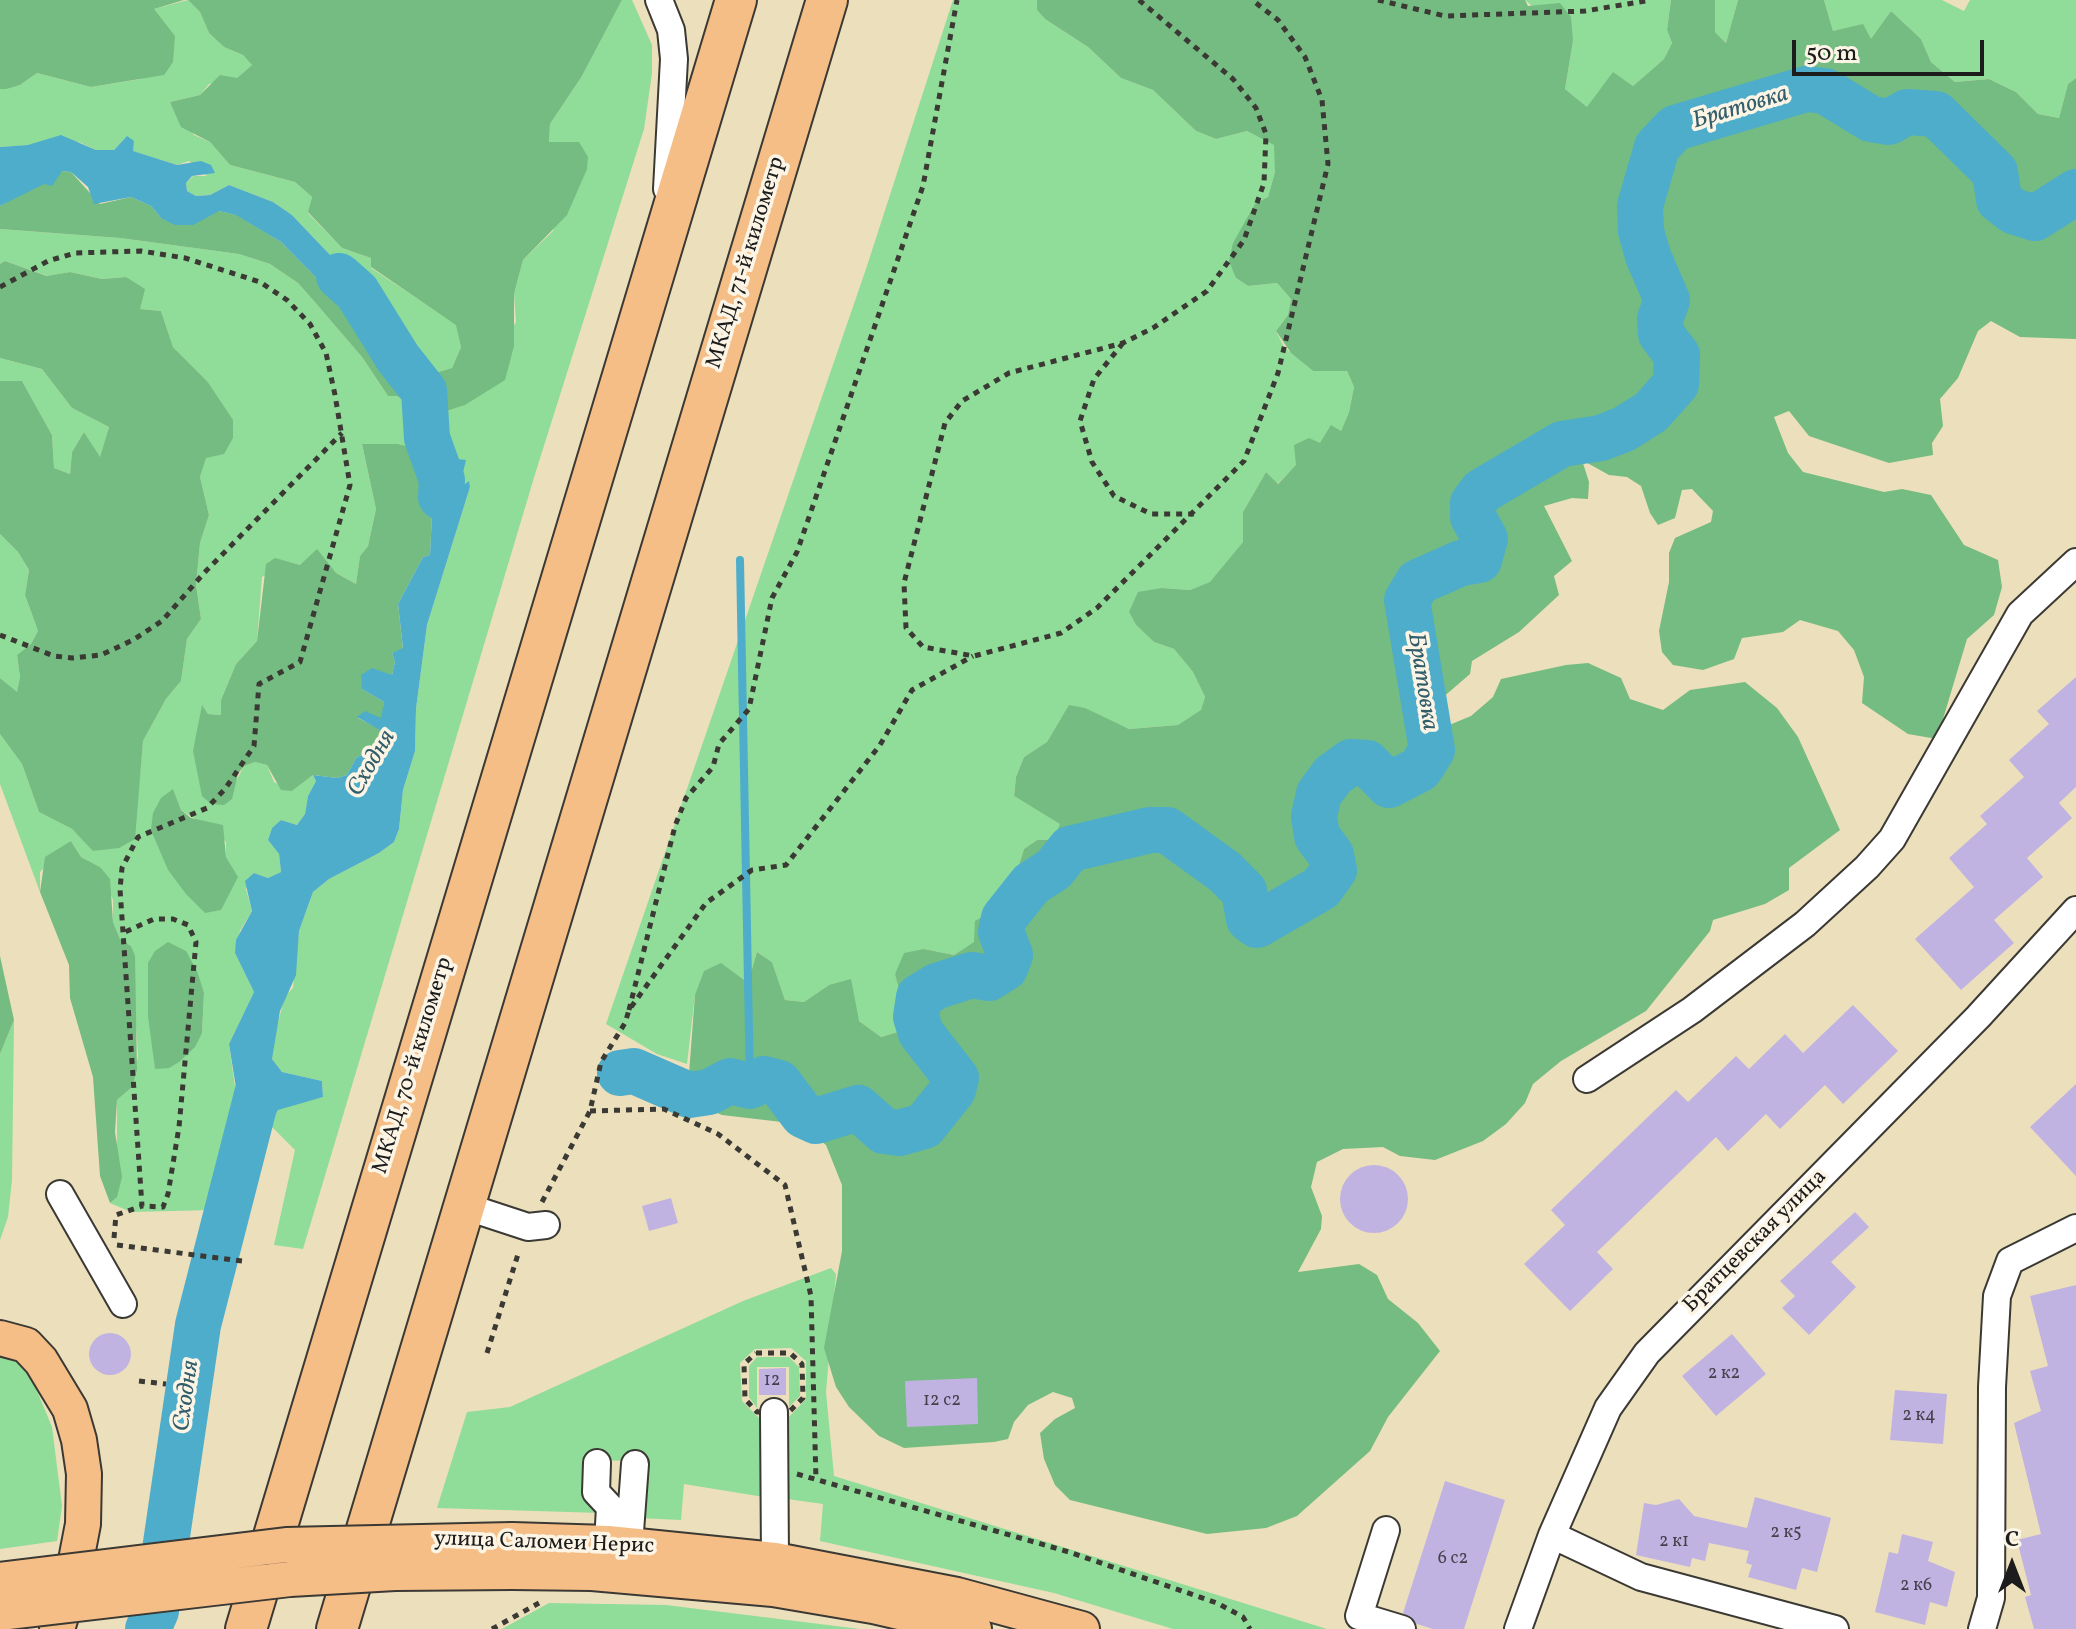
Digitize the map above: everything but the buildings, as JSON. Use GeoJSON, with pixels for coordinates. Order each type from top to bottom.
{"type":"FeatureCollection","features":[{"type":"Feature","properties":{"kind":"highway"},"geometry":{"type":"LineString","coordinates":[[665,237],[736,0]]}},
{"type":"Feature","properties":{"kind":"highway","name":"МКАД, 71-й километр"},"geometry":{"type":"LineString","coordinates":[[464,1206],[827,0]]}},
{"type":"Feature","properties":{"kind":"highway","name":"МКАД, 70-й километр"},"geometry":{"type":"LineString","coordinates":[[246,1629],[582,503],[665,237]]}},
{"type":"Feature","properties":{"kind":"highway"},"geometry":{"type":"LineString","coordinates":[[337,1629],[464,1206]]}},
{"type":"Feature","properties":{"kind":"main road"},"geometry":{"type":"LineString","coordinates":[[0,1338],[26,1345],[41,1361],[70,1409],[79,1440],[84,1474],[83,1524],[72,1581],[57,1629]]}},
{"type":"Feature","properties":{"kind":"main road","name":"улица Саломеи Нерис"},"geometry":{"type":"LineString","coordinates":[[0,1613],[290,1579],[395,1573],[619,1544],[775,1560],[957,1595],[1082,1629]]}},
{"type":"Feature","properties":{"kind":"main road","name":"улица Саломеи Нерис"},"geometry":{"type":"LineString","coordinates":[[0,1580],[286,1545],[512,1556],[592,1573],[773,1589],[873,1606],[974,1629]]}},
{"type":"Feature","properties":{"kind":"street"},"geometry":{"type":"LineString","coordinates":[[659,0],[671,30],[674,59],[665,237]]}},
{"type":"Feature","properties":{"kind":"street"},"geometry":{"type":"LineString","coordinates":[[1587,1079],[1692,1010],[1805,924],[1867,867],[1892,839],[2020,614],[2076,562]]}},
{"type":"Feature","properties":{"kind":"street","name":"Братцевская улица"},"geometry":{"type":"LineString","coordinates":[[1518,1629],[1552,1535],[1608,1408],[1647,1353],[1978,1017],[2076,910]]}},
{"type":"Feature","properties":{"kind":"street"},"geometry":{"type":"LineString","coordinates":[[60,1194],[123,1304]]}},
{"type":"Feature","properties":{"kind":"street"},"geometry":{"type":"LineString","coordinates":[[464,1206],[528,1227],[546,1225]]}},
{"type":"Feature","properties":{"kind":"street"},"geometry":{"type":"LineString","coordinates":[[1982,1629],[1991,1598],[1992,1387],[1997,1296],[2010,1261],[2076,1228]]}},
{"type":"Feature","properties":{"kind":"street"},"geometry":{"type":"LineString","coordinates":[[774,1412],[775,1560]]}},
{"type":"Feature","properties":{"kind":"street"},"geometry":{"type":"LineString","coordinates":[[597,1463],[596,1492],[610,1507],[619,1544]]}},
{"type":"Feature","properties":{"kind":"street"},"geometry":{"type":"LineString","coordinates":[[619,1544],[635,1464]]}},
{"type":"Feature","properties":{"kind":"street"},"geometry":{"type":"LineString","coordinates":[[1386,1530],[1359,1616],[1402,1629]]}},
{"type":"Feature","properties":{"kind":"street"},"geometry":{"type":"LineString","coordinates":[[1552,1535],[1641,1577],[1835,1629]]}},
{"type":"Feature","properties":{"kind":"path"},"geometry":{"type":"LineString","coordinates":[[601,1062],[625,1023],[675,826],[686,798],[713,767],[719,744],[749,709],[772,598],[797,552],[923,186],[957,0]]}},
{"type":"Feature","properties":{"kind":"path"},"geometry":{"type":"LineString","coordinates":[[974,656],[923,647],[906,628],[904,583],[945,423],[962,401],[1009,373],[1123,343],[1153,328],[1207,291],[1244,240],[1264,183],[1266,134],[1256,108],[1233,79],[1139,0]]}},
{"type":"Feature","properties":{"kind":"path"},"geometry":{"type":"LineString","coordinates":[[629,1010],[706,903],[752,870],[786,865],[880,745],[912,690],[974,656],[1061,633],[1097,608],[1195,514],[1244,461],[1278,373],[1328,164],[1322,100],[1305,57],[1278,20],[1252,0]]}},
{"type":"Feature","properties":{"kind":"path"},"geometry":{"type":"LineString","coordinates":[[1378,0],[1445,16],[1585,11],[1651,0]]}},
{"type":"Feature","properties":{"kind":"path"},"geometry":{"type":"LineString","coordinates":[[0,287],[48,261],[103,249],[185,258],[260,282],[287,300],[310,324],[326,353],[342,433],[350,485],[300,662],[259,684],[254,746],[225,789],[207,808],[133,842],[122,868],[142,1206]]}},
{"type":"Feature","properties":{"kind":"path"},"geometry":{"type":"LineString","coordinates":[[1123,343],[1094,379],[1080,421],[1092,462],[1114,496],[1151,514],[1195,514]]}},
{"type":"Feature","properties":{"kind":"path"},"geometry":{"type":"LineString","coordinates":[[0,635],[54,656],[72,658],[101,655],[133,640],[162,621],[204,573],[342,433]]}},
{"type":"Feature","properties":{"kind":"path"},"geometry":{"type":"LineString","coordinates":[[125,932],[154,919],[173,919],[188,925],[196,942],[179,1127],[168,1194],[163,1207],[142,1206],[116,1215],[113,1244],[242,1261]]}},
{"type":"Feature","properties":{"kind":"path"},"geometry":{"type":"LineString","coordinates":[[590,1111],[664,1109],[718,1134],[785,1185],[811,1296],[816,1480]]}},
{"type":"Feature","properties":{"kind":"path"},"geometry":{"type":"LineString","coordinates":[[756,1353],[790,1353],[802,1364],[803,1398],[790,1411],[774,1412],[757,1412],[745,1399],[744,1364],[756,1353]]}},
{"type":"Feature","properties":{"kind":"path"},"geometry":{"type":"LineString","coordinates":[[139,1381],[166,1384]]}},
{"type":"Feature","properties":{"kind":"path"},"geometry":{"type":"LineString","coordinates":[[774,1468],[1069,1552],[1217,1603],[1243,1617],[1250,1629]]}},
{"type":"Feature","properties":{"kind":"path"},"geometry":{"type":"LineString","coordinates":[[492,1629],[550,1597]]}},
{"type":"Feature","properties":{"kind":"green space"},"geometry":{"type":"Polygon","coordinates":[[[0,0],[184,0],[154,9],[175,36],[173,62],[164,75],[91,87],[37,73],[20,85],[0,89],[0,0]]]}},
{"type":"Feature","properties":{"kind":"green space"},"geometry":{"type":"Polygon","coordinates":[[[188,0],[200,12],[209,33],[224,47],[243,55],[252,65],[237,78],[209,84],[200,95],[170,102],[194,135],[210,142],[230,165],[295,182],[312,197],[308,213],[342,248],[371,258],[371,268],[457,325],[461,347],[452,368],[435,373],[419,368],[381,326],[389,312],[359,274],[331,256],[292,215],[273,202],[229,185],[210,195],[196,196],[187,191],[186,183],[193,176],[207,176],[189,161],[177,165],[132,151],[134,141],[124,139],[114,150],[96,150],[79,142],[0,147],[0,89],[20,85],[37,73],[91,87],[141,79],[154,9],[188,0]]]}},
{"type":"Feature","properties":{"kind":"green space"},"geometry":{"type":"Polygon","coordinates":[[[188,0],[622,0],[582,76],[550,124],[549,142],[579,142],[588,157],[587,169],[567,215],[523,260],[514,294],[514,346],[505,380],[465,405],[428,417],[397,396],[388,396],[362,357],[298,283],[270,264],[239,254],[120,238],[0,229],[0,206],[62,171],[71,172],[100,204],[131,197],[151,206],[161,218],[219,211],[237,215],[281,242],[362,324],[381,326],[419,368],[435,373],[452,368],[461,347],[456,325],[371,267],[371,258],[342,248],[308,212],[312,197],[295,182],[230,165],[210,142],[181,127],[170,102],[200,95],[220,75],[237,78],[252,65],[243,55],[224,47],[209,33],[200,12],[188,0]]]}},
{"type":"Feature","properties":{"kind":"green space"},"geometry":{"type":"Polygon","coordinates":[[[622,0],[632,0],[652,45],[652,73],[644,129],[536,471],[303,1249],[274,1245],[295,1150],[270,1125],[278,1110],[289,1104],[323,1097],[322,1081],[282,1072],[272,1059],[273,1041],[285,996],[293,988],[299,931],[313,892],[329,879],[379,853],[394,842],[399,829],[403,790],[415,751],[416,709],[427,625],[470,487],[469,482],[458,489],[462,473],[455,450],[427,438],[424,450],[398,444],[362,444],[376,509],[368,546],[360,556],[356,584],[309,558],[300,565],[289,562],[262,577],[257,641],[236,664],[221,700],[221,715],[208,714],[202,706],[199,725],[234,785],[244,766],[255,762],[267,765],[274,782],[292,791],[313,775],[316,781],[308,796],[305,814],[297,825],[281,820],[272,828],[268,840],[279,854],[281,872],[268,878],[254,873],[246,889],[252,911],[240,931],[235,953],[254,992],[229,1044],[238,1108],[212,1210],[131,1212],[110,1203],[117,1196],[117,1100],[132,1087],[138,1056],[131,946],[120,939],[113,922],[113,900],[100,867],[81,857],[71,841],[40,872],[40,892],[0,784],[0,734],[22,764],[39,812],[72,829],[94,851],[134,839],[143,741],[166,699],[181,681],[187,639],[201,619],[196,585],[200,543],[209,515],[200,477],[206,457],[233,438],[207,381],[173,347],[161,311],[140,309],[126,277],[102,279],[70,272],[48,276],[5,261],[0,264],[0,229],[120,238],[239,254],[270,264],[298,283],[362,357],[388,396],[397,396],[428,417],[464,405],[516,322],[514,294],[523,260],[553,231],[579,142],[549,142],[550,124],[582,76],[622,0]],[[173,790],[161,848],[168,870],[205,913],[237,877],[226,857],[226,842],[210,822],[201,823],[181,810],[173,790]],[[148,992],[155,1068],[202,1033],[204,993],[148,992]]]}},
{"type":"Feature","properties":{"kind":"green space"},"geometry":{"type":"Polygon","coordinates":[[[953,0],[1037,0],[1037,10],[1045,19],[1088,47],[1121,78],[1153,90],[1196,131],[1216,139],[1247,131],[1275,145],[1275,172],[1268,197],[1233,243],[1236,278],[1248,286],[1277,283],[1291,299],[1288,315],[1276,331],[1284,347],[1313,371],[1347,371],[1354,387],[1349,412],[1341,431],[1320,443],[1277,484],[1266,472],[1243,512],[1243,542],[1211,582],[1190,590],[1162,588],[1129,612],[1136,625],[1154,642],[1174,649],[1193,672],[1205,697],[1201,711],[1178,725],[1129,729],[1069,706],[1047,742],[1024,757],[1016,777],[1014,796],[1061,824],[1052,840],[1037,840],[1024,849],[1005,912],[990,913],[975,942],[954,955],[924,949],[895,973],[905,1012],[898,1032],[881,1037],[859,1021],[829,985],[804,1002],[785,1000],[772,962],[757,952],[748,983],[695,995],[687,1064],[657,1054],[606,1024],[867,266],[953,0]]]}},
{"type":"Feature","properties":{"kind":"green space"},"geometry":{"type":"Polygon","coordinates":[[[1037,0],[1525,0],[1528,6],[1560,3],[1571,17],[1573,41],[1565,89],[1587,107],[1613,72],[1633,86],[1664,59],[1672,43],[1667,30],[1671,0],[1715,0],[1715,32],[1726,43],[1738,0],[1824,0],[1833,31],[1863,24],[1871,39],[1891,11],[1921,39],[1931,62],[1955,82],[1989,79],[2016,92],[2038,114],[2059,118],[2068,84],[2076,78],[2076,339],[2020,337],[1991,321],[1978,331],[1958,378],[1940,399],[1943,426],[1932,443],[1933,455],[1889,463],[1809,436],[1789,411],[1774,417],[1788,453],[1803,472],[1884,492],[1902,489],[1931,495],[1964,545],[1998,560],[2002,587],[1994,615],[1967,639],[1937,739],[1908,734],[1862,703],[1864,677],[1854,650],[1838,631],[1800,620],[1783,632],[1742,638],[1734,659],[1703,670],[1673,665],[1662,652],[1659,631],[1669,582],[1669,553],[1675,538],[1711,522],[1713,511],[1692,489],[1682,490],[1675,518],[1658,525],[1650,513],[1641,486],[1627,477],[1609,475],[1582,460],[1589,482],[1588,499],[1572,498],[1544,506],[1572,561],[1554,576],[1559,595],[1519,632],[1472,661],[1470,674],[1419,718],[1410,752],[1442,728],[1471,716],[1493,697],[1501,679],[1566,665],[1588,663],[1621,678],[1630,699],[1663,710],[1690,690],[1745,682],[1777,708],[1798,737],[1840,830],[1789,868],[1789,890],[1765,904],[1713,920],[1710,931],[1646,1011],[1561,1061],[1533,1084],[1525,1103],[1506,1124],[1483,1141],[1435,1160],[1400,1156],[1383,1147],[1343,1149],[1317,1162],[1311,1187],[1322,1216],[1321,1229],[1298,1272],[1359,1264],[1377,1275],[1388,1299],[1418,1323],[1440,1351],[1388,1417],[1370,1451],[1297,1516],[1266,1528],[1207,1534],[1070,1500],[1055,1485],[1044,1459],[1040,1433],[1055,1419],[1075,1408],[1072,1398],[1053,1392],[1028,1405],[1014,1422],[1008,1439],[904,1448],[879,1436],[849,1407],[836,1387],[824,1348],[842,1251],[842,1185],[826,1145],[799,1124],[722,1115],[701,1106],[688,1087],[695,995],[704,971],[721,963],[748,983],[757,952],[772,962],[785,1000],[804,1002],[829,985],[851,979],[859,1021],[881,1037],[898,1032],[905,1012],[895,974],[904,953],[924,949],[954,955],[974,942],[975,921],[990,913],[1005,911],[1024,849],[1037,840],[1053,840],[1060,824],[1014,796],[1016,777],[1024,757],[1047,742],[1069,705],[1085,708],[1129,729],[1178,725],[1201,710],[1205,697],[1193,672],[1174,649],[1154,642],[1136,625],[1129,612],[1138,592],[1162,588],[1190,590],[1210,582],[1243,542],[1243,512],[1266,472],[1278,484],[1296,465],[1294,445],[1309,438],[1320,443],[1331,425],[1341,431],[1349,412],[1354,387],[1347,371],[1313,371],[1291,353],[1276,331],[1288,315],[1291,299],[1277,283],[1248,286],[1236,278],[1229,261],[1233,243],[1255,204],[1268,197],[1275,172],[1274,145],[1247,131],[1216,139],[1196,131],[1153,90],[1121,78],[1088,47],[1045,19],[1037,10],[1037,0]]]}},
{"type":"Feature","properties":{"kind":"green space"},"geometry":{"type":"Polygon","coordinates":[[[1525,0],[1671,0],[1667,30],[1672,43],[1664,59],[1633,86],[1613,73],[1588,108],[1565,89],[1573,41],[1525,0]]]}},
{"type":"Feature","properties":{"kind":"green space"},"geometry":{"type":"Polygon","coordinates":[[[1715,0],[1738,0],[1726,43],[1715,32],[1715,0]]]}},
{"type":"Feature","properties":{"kind":"green space"},"geometry":{"type":"Polygon","coordinates":[[[1824,0],[1942,0],[1964,11],[1970,0],[2076,0],[2076,78],[2068,84],[2059,118],[2038,114],[2016,92],[1989,79],[1955,82],[1931,62],[1921,39],[1891,11],[1871,40],[1854,28],[1833,31],[1824,0]]]}},
{"type":"Feature","properties":{"kind":"green space"},"geometry":{"type":"Polygon","coordinates":[[[5,261],[47,276],[70,272],[102,279],[126,277],[145,289],[140,309],[161,311],[173,347],[207,381],[233,420],[233,438],[224,454],[206,458],[200,477],[209,515],[200,543],[196,585],[201,619],[187,639],[181,681],[166,699],[143,741],[135,839],[119,848],[93,851],[72,829],[39,812],[22,764],[0,734],[0,678],[17,692],[20,677],[17,655],[31,644],[38,631],[25,595],[29,570],[18,552],[0,534],[0,381],[22,381],[52,435],[54,468],[70,474],[72,452],[84,432],[100,457],[109,427],[72,408],[42,369],[0,358],[0,264],[5,261]]]}},
{"type":"Feature","properties":{"kind":"green space"},"geometry":{"type":"Polygon","coordinates":[[[0,358],[42,369],[72,408],[109,427],[100,458],[84,432],[72,452],[70,474],[54,468],[52,435],[22,381],[0,381],[0,358]]]}},
{"type":"Feature","properties":{"kind":"green space"},"geometry":{"type":"Polygon","coordinates":[[[362,444],[398,444],[424,450],[433,495],[430,555],[423,557],[398,604],[403,649],[392,653],[395,662],[392,675],[362,689],[384,702],[382,719],[358,718],[385,732],[378,746],[356,758],[347,775],[337,778],[313,775],[292,791],[281,790],[267,765],[255,762],[244,766],[238,774],[232,799],[224,805],[211,804],[202,796],[193,751],[202,705],[208,714],[221,715],[221,700],[236,664],[257,641],[266,564],[275,558],[300,565],[317,549],[336,573],[356,584],[360,556],[368,546],[376,509],[362,444]]]}},
{"type":"Feature","properties":{"kind":"green space"},"geometry":{"type":"Polygon","coordinates":[[[0,534],[18,552],[29,570],[25,595],[38,631],[31,644],[17,655],[20,677],[17,693],[0,678],[0,534]]]}},
{"type":"Feature","properties":{"kind":"green space"},"geometry":{"type":"Polygon","coordinates":[[[173,789],[181,810],[191,818],[223,825],[226,857],[238,877],[221,910],[205,913],[186,894],[168,870],[151,830],[153,813],[161,798],[173,789]]]}},
{"type":"Feature","properties":{"kind":"green space"},"geometry":{"type":"Polygon","coordinates":[[[71,841],[81,857],[100,867],[110,879],[113,922],[120,939],[131,946],[135,956],[137,1070],[132,1087],[117,1100],[115,1132],[122,1177],[117,1197],[110,1203],[100,1176],[93,1077],[70,998],[69,965],[40,892],[45,857],[71,841]]]}},
{"type":"Feature","properties":{"kind":"green space"},"geometry":{"type":"Polygon","coordinates":[[[168,942],[186,951],[197,971],[204,993],[202,1033],[195,1047],[179,1062],[169,1068],[155,1069],[148,1016],[148,963],[155,951],[168,942]]]}},
{"type":"Feature","properties":{"kind":"green space"},"geometry":{"type":"Polygon","coordinates":[[[0,956],[14,1020],[0,1054],[0,956]]]}},
{"type":"Feature","properties":{"kind":"green space"},"geometry":{"type":"Polygon","coordinates":[[[14,1020],[12,1180],[8,1217],[0,1240],[0,1054],[14,1020]]]}},
{"type":"Feature","properties":{"kind":"green space"},"geometry":{"type":"Polygon","coordinates":[[[831,1268],[836,1274],[826,1392],[834,1476],[1327,1629],[1173,1629],[1054,1593],[820,1541],[823,1504],[780,1498],[779,1439],[788,1438],[787,1419],[806,1399],[806,1361],[791,1348],[755,1349],[740,1363],[742,1401],[762,1421],[770,1498],[684,1484],[681,1520],[638,1518],[641,1461],[591,1460],[601,1513],[437,1508],[467,1412],[510,1407],[743,1301],[831,1268]]]}},
{"type":"Feature","properties":{"kind":"green space"},"geometry":{"type":"Polygon","coordinates":[[[0,1356],[18,1362],[30,1374],[52,1427],[62,1506],[57,1541],[0,1549],[0,1356]]]}},
{"type":"Feature","properties":{"kind":"green space"},"geometry":{"type":"Polygon","coordinates":[[[757,1357],[789,1357],[799,1367],[800,1396],[789,1407],[789,1367],[757,1367],[757,1408],[749,1397],[749,1366],[757,1357]]]}},
{"type":"Feature","properties":{"kind":"green space"},"geometry":{"type":"Polygon","coordinates":[[[549,1603],[666,1605],[860,1629],[502,1629],[549,1603]]]}},
{"type":"Feature","properties":{"kind":"water"},"geometry":{"type":"Polygon","coordinates":[[[61,135],[96,150],[114,150],[127,136],[134,141],[133,151],[177,165],[201,161],[211,165],[215,173],[192,176],[186,183],[187,191],[196,196],[210,195],[229,185],[273,202],[292,215],[331,256],[359,274],[390,312],[381,326],[362,324],[281,242],[236,215],[219,211],[193,225],[175,225],[161,218],[151,206],[131,197],[94,204],[88,187],[71,172],[62,171],[52,186],[44,184],[0,206],[0,147],[28,145],[61,135]]]}},
{"type":"Feature","properties":{"kind":"water"},"geometry":{"type":"Polygon","coordinates":[[[427,438],[437,445],[449,438],[457,459],[466,460],[459,489],[469,481],[470,487],[427,625],[416,709],[415,751],[403,790],[399,829],[394,842],[379,853],[329,879],[313,892],[299,931],[296,975],[280,1011],[272,1059],[282,1072],[322,1081],[323,1097],[278,1110],[258,1147],[232,1145],[238,1100],[229,1044],[254,992],[235,953],[236,940],[252,911],[245,881],[254,873],[268,878],[281,872],[279,854],[268,840],[272,828],[281,820],[297,825],[305,814],[308,796],[316,781],[313,775],[337,778],[347,775],[356,758],[378,746],[385,733],[357,717],[365,711],[381,718],[384,702],[362,689],[361,675],[372,668],[392,675],[395,662],[392,653],[403,648],[398,604],[423,557],[430,555],[433,495],[424,464],[427,438]]]}},
{"type":"Feature","properties":{"kind":"waterway","name":"Братовка"},"geometry":{"type":"LineString","coordinates":[[620,1073],[634,1071],[689,1095],[709,1092],[730,1081],[750,1086],[764,1079],[779,1083],[803,1115],[816,1121],[858,1108],[884,1131],[899,1133],[924,1126],[953,1090],[956,1078],[921,1033],[916,1017],[919,997],[937,986],[972,975],[989,978],[1005,968],[1010,955],[1001,932],[1004,918],[1031,884],[1054,869],[1070,849],[1150,830],[1167,830],[1225,872],[1244,891],[1249,919],[1257,925],[1321,888],[1334,870],[1331,855],[1317,836],[1314,816],[1319,794],[1333,775],[1351,762],[1367,763],[1389,785],[1420,769],[1432,750],[1407,600],[1418,582],[1461,563],[1479,560],[1485,539],[1473,517],[1473,503],[1482,491],[1562,444],[1601,438],[1624,429],[1651,412],[1676,384],[1677,355],[1661,334],[1660,319],[1667,300],[1648,256],[1641,231],[1640,206],[1657,147],[1675,128],[1806,89],[1825,91],[1871,119],[1889,122],[1907,112],[1936,114],[1995,172],[1999,200],[2013,211],[2035,218],[2076,192]]}},
{"type":"Feature","properties":{"kind":"waterway","name":"Сходня"},"geometry":{"type":"LineString","coordinates":[[339,276],[357,292],[398,358],[424,391],[427,438],[442,480],[441,497]]}},
{"type":"Feature","properties":{"kind":"waterway"},"geometry":{"type":"LineString","coordinates":[[740,560],[750,1086]]}},
{"type":"Feature","properties":{"kind":"waterway","name":"Сходня"},"geometry":{"type":"LineString","coordinates":[[148,1629],[156,1611],[198,1325],[259,1087]]}}]}
